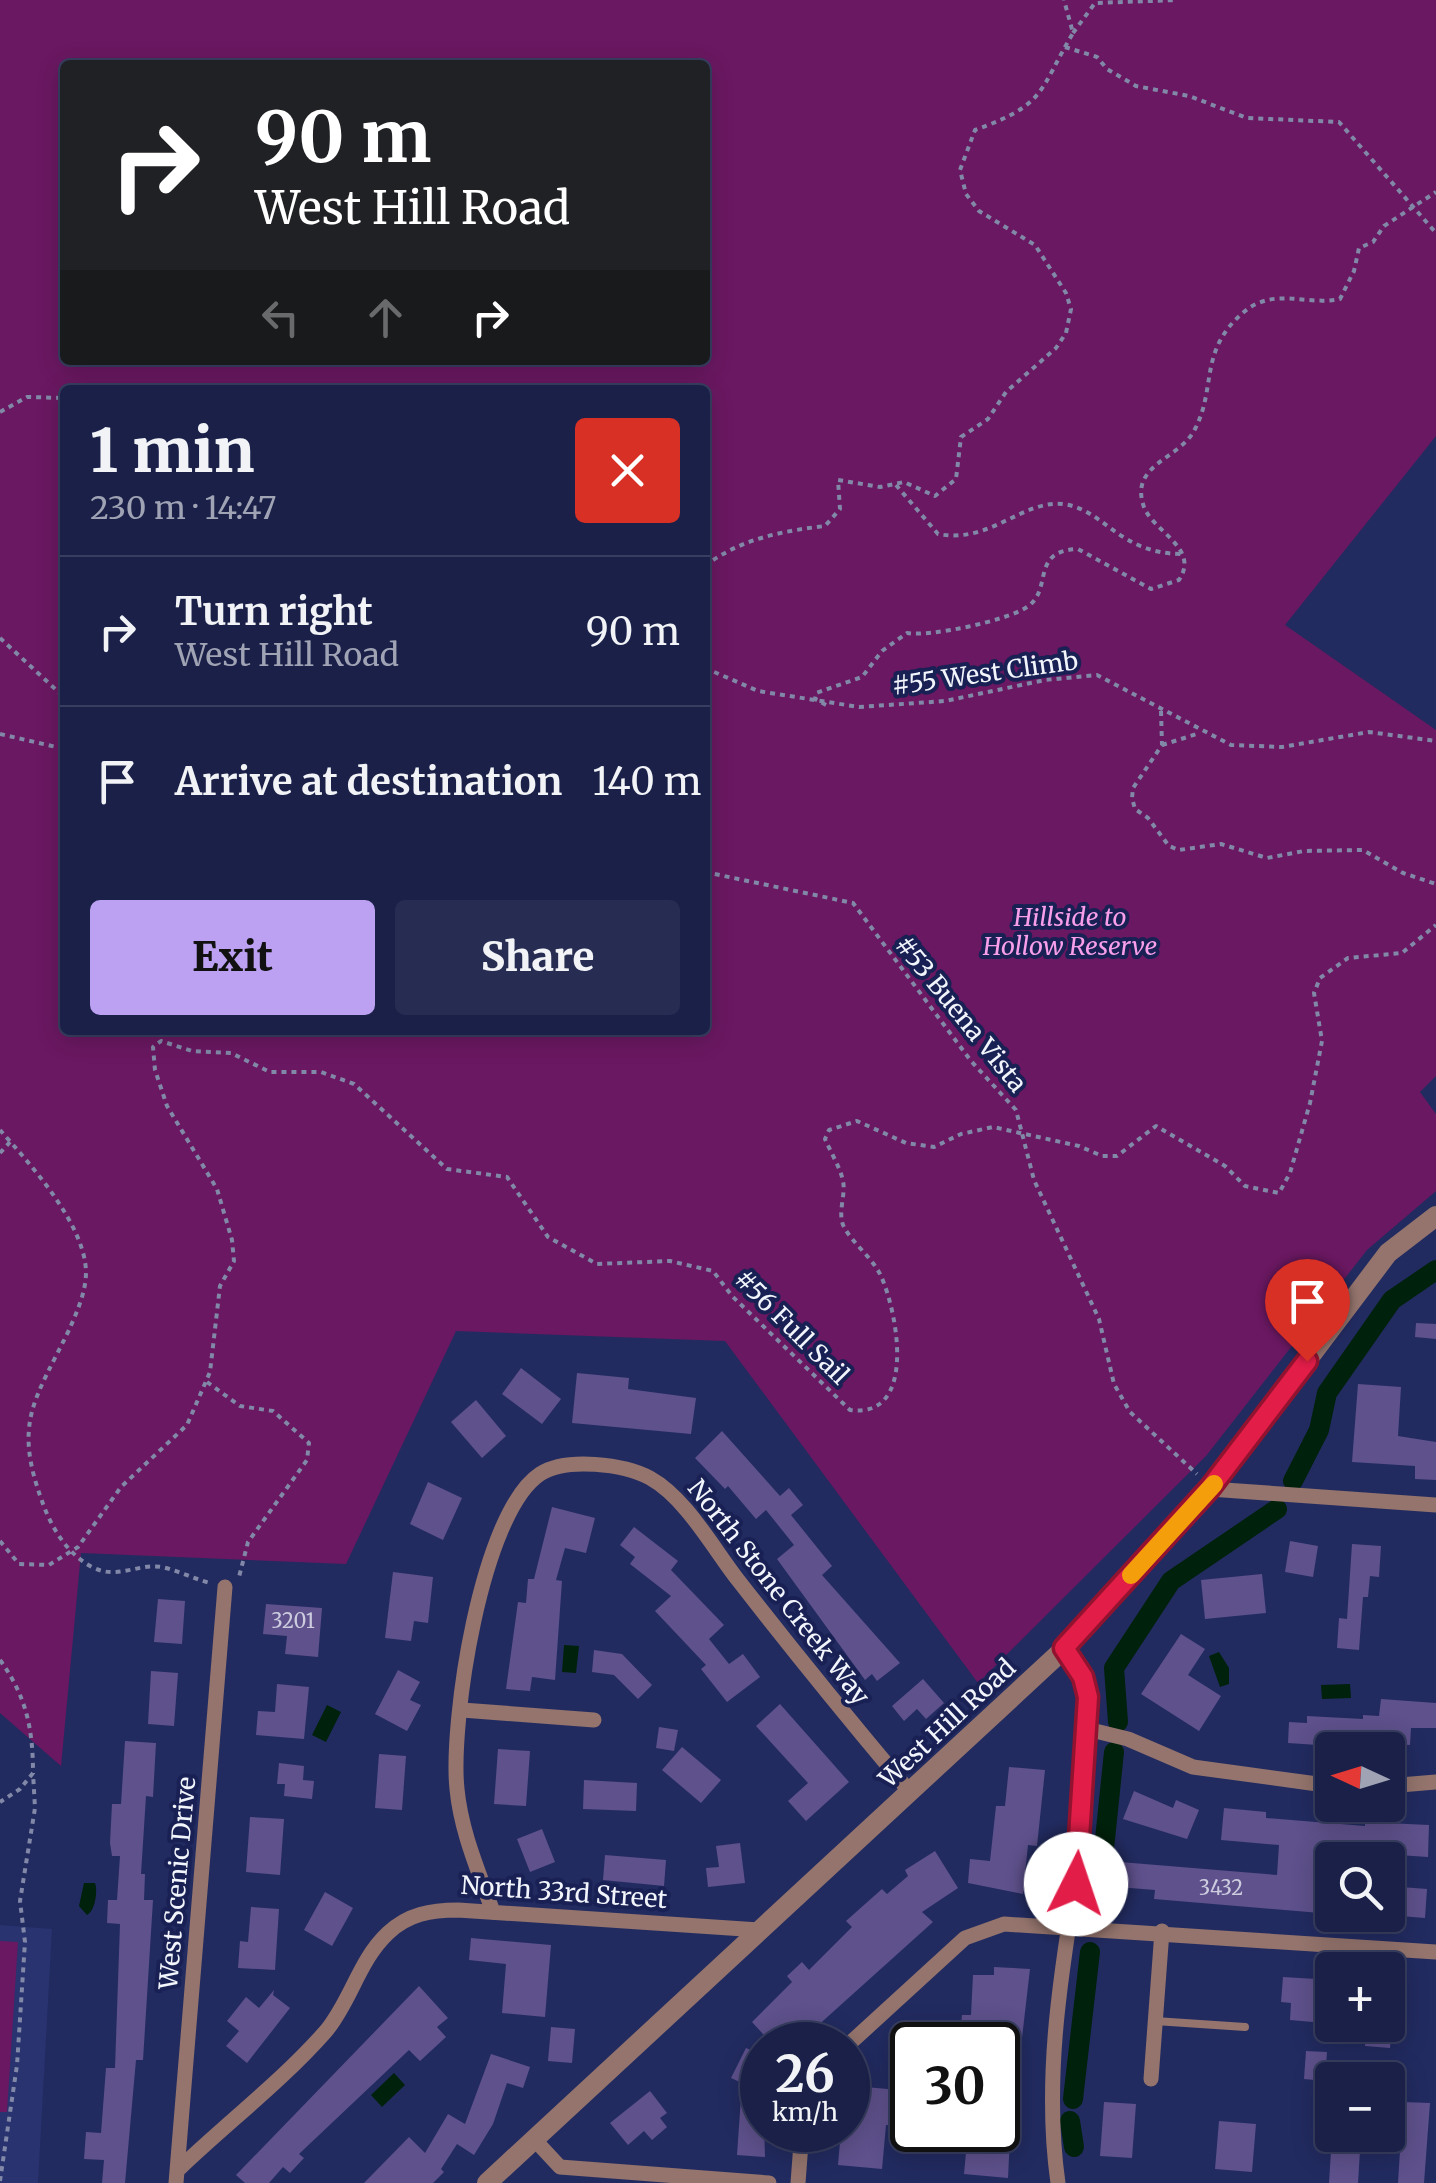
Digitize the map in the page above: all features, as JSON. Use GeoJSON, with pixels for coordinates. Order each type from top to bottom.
{"type":"FeatureCollection","features":[{"type":"Feature","properties":{"kind":"street","name":"West Hill Road"},"geometry":{"type":"LineString","coordinates":[[487,2183],[1064,1648],[1211,1488],[1388,1253],[1436,1216]]}},
{"type":"Feature","properties":{"kind":"street","name":"North Stone Creek Way"},"geometry":{"type":"LineString","coordinates":[[493,1912],[464,1832],[456,1786],[468,1634],[479,1586],[521,1494],[540,1474],[566,1465],[626,1468],[668,1490],[835,1704],[910,1792]]}},
{"type":"Feature","properties":{"kind":"street"},"geometry":{"type":"LineString","coordinates":[[1211,1488],[1436,1505]]}},
{"type":"Feature","properties":{"kind":"street","name":"West Scenic Drive"},"geometry":{"type":"LineString","coordinates":[[178,2176],[221,1589]]}},
{"type":"Feature","properties":{"kind":"street"},"geometry":{"type":"LineString","coordinates":[[1058,2183],[1050,2105],[1067,1927],[1076,1884],[1088,1729],[1088,1697],[1083,1677],[1064,1648]]}},
{"type":"Feature","properties":{"kind":"street"},"geometry":{"type":"LineString","coordinates":[[462,1710],[594,1720]]}},
{"type":"Feature","properties":{"kind":"street"},"geometry":{"type":"LineString","coordinates":[[1088,1729],[1128,1739],[1194,1767],[1315,1784]]}},
{"type":"Feature","properties":{"kind":"street"},"geometry":{"type":"LineString","coordinates":[[1405,1785],[1436,1782]]}},
{"type":"Feature","properties":{"kind":"street","name":"North 33rd Street"},"geometry":{"type":"LineString","coordinates":[[178,2176],[325,2032],[386,1934],[431,1910],[759,1930]]}},
{"type":"Feature","properties":{"kind":"street"},"geometry":{"type":"LineString","coordinates":[[870,2025],[964,1938],[1004,1924],[1162,1931],[1436,1952]]}},
{"type":"Feature","properties":{"kind":"street"},"geometry":{"type":"LineString","coordinates":[[1150,2079],[1162,1931]]}},
{"type":"Feature","properties":{"kind":"street"},"geometry":{"type":"LineString","coordinates":[[533,2138],[560,2175],[768,2183]]}},
{"type":"Feature","properties":{"kind":"street"},"geometry":{"type":"LineString","coordinates":[[798,2183],[800,2152]]}},
{"type":"Feature","properties":{"kind":"lane"},"geometry":{"type":"LineString","coordinates":[[1155,2021],[1245,2027]]}},
{"type":"Feature","properties":{"kind":"path"},"geometry":{"type":"LineString","coordinates":[[1064,0],[1073,33]]}},
{"type":"Feature","properties":{"kind":"path"},"geometry":{"type":"LineString","coordinates":[[710,562],[730,547],[789,528],[825,526],[840,509],[838,480],[880,487],[904,482],[934,496],[956,479],[960,437],[988,419],[1006,392],[1045,360],[1066,333],[1071,309],[1035,245],[979,211],[966,194],[960,170],[976,130],[1022,111],[1053,76],[1064,47],[1095,3],[1177,0]]}},
{"type":"Feature","properties":{"kind":"path"},"geometry":{"type":"LineString","coordinates":[[1064,47],[1097,56],[1136,86],[1200,99],[1246,118],[1339,122],[1436,233]]}},
{"type":"Feature","properties":{"kind":"path"},"geometry":{"type":"LineString","coordinates":[[826,705],[815,699],[816,693],[862,677],[882,651],[907,633],[934,636],[952,626],[1027,607],[1036,598],[1045,564],[1064,550],[1078,549],[1151,589],[1180,580],[1184,576],[1182,554],[1168,534],[1152,522],[1143,505],[1141,486],[1148,469],[1176,453],[1193,433],[1203,412],[1206,374],[1222,338],[1244,312],[1275,296],[1317,304],[1340,300],[1359,248],[1436,192]]}},
{"type":"Feature","properties":{"kind":"path"},"geometry":{"type":"LineString","coordinates":[[0,412],[27,397],[60,398]]}},
{"type":"Feature","properties":{"kind":"path"},"geometry":{"type":"LineString","coordinates":[[891,483],[899,486],[938,534],[974,536],[1059,504],[1080,511],[1146,552],[1182,554]]}},
{"type":"Feature","properties":{"kind":"path"},"geometry":{"type":"LineString","coordinates":[[0,638],[60,693]]}},
{"type":"Feature","properties":{"kind":"path","name":"#55 West Climb"},"geometry":{"type":"LineString","coordinates":[[710,670],[758,691],[826,705],[945,702],[1079,674],[1096,675],[1160,707],[1200,733],[1231,745],[1258,748],[1369,732],[1436,741]]}},
{"type":"Feature","properties":{"kind":"path"},"geometry":{"type":"LineString","coordinates":[[1160,707],[1165,718],[1162,745],[1133,788],[1132,798],[1135,809],[1148,818],[1169,846],[1179,850],[1221,844],[1267,858],[1304,851],[1362,850],[1403,873],[1436,884]]}},
{"type":"Feature","properties":{"kind":"path"},"geometry":{"type":"LineString","coordinates":[[1162,745],[1200,733]]}},
{"type":"Feature","properties":{"kind":"path"},"geometry":{"type":"LineString","coordinates":[[0,734],[60,747]]}},
{"type":"Feature","properties":{"kind":"path","name":"#53 Buena Vista"},"geometry":{"type":"LineString","coordinates":[[710,873],[852,904],[971,1061],[1016,1110],[1034,1180],[1099,1319],[1114,1384],[1130,1412],[1211,1488]]}},
{"type":"Feature","properties":{"kind":"path","name":"#56 Full Sail"},"geometry":{"type":"LineString","coordinates":[[73,1551],[120,1487],[187,1425],[206,1381],[216,1341],[220,1286],[234,1260],[217,1189],[167,1106],[155,1070],[153,1047],[161,1041],[192,1051],[231,1053],[270,1072],[320,1072],[354,1084],[447,1169],[507,1177],[548,1238],[597,1264],[670,1260],[714,1272],[744,1308],[850,1410],[866,1412],[886,1402],[895,1382],[896,1324],[880,1274],[843,1226],[844,1184],[825,1139],[829,1130],[857,1121],[906,1143],[934,1147],[977,1129],[993,1127],[1079,1146],[1102,1156],[1117,1156],[1156,1126],[1225,1166],[1245,1186],[1278,1193],[1290,1173],[1310,1103],[1322,1041],[1314,993],[1320,978],[1348,958],[1402,953],[1436,925]]}},
{"type":"Feature","properties":{"kind":"path"},"geometry":{"type":"LineString","coordinates":[[0,1130],[49,1189],[84,1252],[86,1273],[77,1312],[36,1392],[27,1426],[34,1480],[54,1530],[91,1567],[111,1574],[166,1568],[221,1589],[236,1590],[248,1542],[310,1450],[306,1437],[293,1433],[272,1411],[243,1407],[206,1381]]}},
{"type":"Feature","properties":{"kind":"path"},"geometry":{"type":"LineString","coordinates":[[0,1154],[10,1142]]}},
{"type":"Feature","properties":{"kind":"path"},"geometry":{"type":"LineString","coordinates":[[0,1541],[19,1564],[34,1566],[62,1560],[73,1551]]}},
{"type":"Feature","properties":{"kind":"path"},"geometry":{"type":"LineString","coordinates":[[0,1660],[23,1694],[29,1712],[35,1808],[20,1901],[24,1942],[18,2065],[0,2180]]}},
{"type":"Feature","properties":{"kind":"path"},"geometry":{"type":"LineString","coordinates":[[0,1802],[20,1789],[33,1773]]}},
{"type":"Feature","properties":{"kind":"shaded area"},"geometry":{"type":"Polygon","coordinates":[[[564,1645],[579,1646],[576,1673],[562,1672],[564,1645]]]}},
{"type":"Feature","properties":{"kind":"shaded area"},"geometry":{"type":"Polygon","coordinates":[[[1219,1652],[1229,1668],[1229,1684],[1220,1687],[1209,1656],[1219,1652]]]}},
{"type":"Feature","properties":{"kind":"shaded area"},"geometry":{"type":"Polygon","coordinates":[[[1350,1684],[1351,1698],[1322,1699],[1321,1685],[1350,1684]]]}},
{"type":"Feature","properties":{"kind":"shaded area"},"geometry":{"type":"Polygon","coordinates":[[[327,1705],[341,1712],[326,1742],[312,1735],[327,1705]]]}},
{"type":"Feature","properties":{"kind":"shaded area"},"geometry":{"type":"Polygon","coordinates":[[[84,1883],[95,1883],[96,1887],[94,1905],[87,1915],[79,1906],[84,1883]]]}},
{"type":"Feature","properties":{"kind":"shaded area"},"geometry":{"type":"Polygon","coordinates":[[[0,1925],[52,1929],[38,2183],[0,2183],[0,1925]]]}},
{"type":"Feature","properties":{"kind":"shaded area"},"geometry":{"type":"Polygon","coordinates":[[[394,2073],[405,2085],[382,2107],[371,2095],[394,2073]]]}},
{"type":"Feature","properties":{"kind":"green space","name":"Hillside to Hollow Reserve"},"geometry":{"type":"Polygon","coordinates":[[[0,0],[1436,0],[1436,436],[1285,625],[1436,730],[1436,1076],[1420,1092],[1436,1114],[1436,1191],[1367,1250],[1206,1456],[978,1683],[725,1341],[456,1331],[346,1564],[81,1553],[61,1766],[0,1713],[0,0]]]}},
{"type":"Feature","properties":{"kind":"green space"},"geometry":{"type":"Polygon","coordinates":[[[0,1941],[18,1942],[7,2112],[0,2112],[0,1941]]]}},
{"type":"Feature","properties":{"kind":"building"},"geometry":{"type":"Polygon","coordinates":[[[1416,1323],[1436,1324],[1436,1339],[1415,1337],[1416,1323]]]}},
{"type":"Feature","properties":{"kind":"building"},"geometry":{"type":"Polygon","coordinates":[[[521,1368],[561,1399],[542,1424],[502,1394],[521,1368]]]}},
{"type":"Feature","properties":{"kind":"building"},"geometry":{"type":"Polygon","coordinates":[[[577,1373],[629,1378],[628,1389],[696,1398],[691,1434],[572,1423],[577,1373]]]}},
{"type":"Feature","properties":{"kind":"building"},"geometry":{"type":"Polygon","coordinates":[[[1358,1384],[1401,1387],[1398,1436],[1436,1442],[1436,1480],[1415,1479],[1415,1466],[1352,1462],[1358,1384]]]}},
{"type":"Feature","properties":{"kind":"building"},"geometry":{"type":"Polygon","coordinates":[[[476,1400],[506,1436],[482,1458],[451,1422],[476,1400]]]}},
{"type":"Feature","properties":{"kind":"building"},"geometry":{"type":"Polygon","coordinates":[[[722,1431],[780,1496],[789,1488],[803,1505],[791,1515],[832,1566],[822,1575],[900,1663],[877,1681],[872,1674],[865,1680],[777,1559],[794,1545],[766,1510],[756,1519],[728,1486],[725,1489],[695,1458],[722,1431]]]}},
{"type":"Feature","properties":{"kind":"building"},"geometry":{"type":"Polygon","coordinates":[[[428,1482],[462,1498],[443,1540],[410,1524],[428,1482]]]}},
{"type":"Feature","properties":{"kind":"building"},"geometry":{"type":"Polygon","coordinates":[[[552,1507],[595,1518],[586,1553],[565,1548],[556,1580],[562,1581],[555,1680],[532,1677],[530,1691],[506,1689],[518,1602],[526,1603],[528,1579],[534,1579],[552,1507]]]}},
{"type":"Feature","properties":{"kind":"building"},"geometry":{"type":"Polygon","coordinates":[[[634,1527],[678,1561],[671,1570],[724,1625],[709,1639],[729,1664],[743,1654],[760,1677],[727,1702],[701,1669],[706,1665],[655,1611],[671,1596],[630,1564],[635,1557],[620,1545],[634,1527]]]}},
{"type":"Feature","properties":{"kind":"building"},"geometry":{"type":"Polygon","coordinates":[[[1290,1541],[1318,1546],[1313,1577],[1285,1572],[1290,1541]]]}},
{"type":"Feature","properties":{"kind":"building"},"geometry":{"type":"Polygon","coordinates":[[[1352,1544],[1381,1546],[1379,1577],[1370,1576],[1368,1597],[1363,1597],[1359,1650],[1337,1648],[1339,1618],[1347,1619],[1352,1544]]]}},
{"type":"Feature","properties":{"kind":"building"},"geometry":{"type":"Polygon","coordinates":[[[393,1572],[433,1577],[428,1623],[414,1621],[411,1641],[385,1638],[393,1572]]]}},
{"type":"Feature","properties":{"kind":"building"},"geometry":{"type":"Polygon","coordinates":[[[1262,1574],[1266,1613],[1205,1619],[1201,1580],[1262,1574]]]}},
{"type":"Feature","properties":{"kind":"building"},"geometry":{"type":"Polygon","coordinates":[[[158,1599],[185,1601],[182,1644],[154,1642],[158,1599]]]}},
{"type":"Feature","properties":{"kind":"building"},"geometry":{"type":"Polygon","coordinates":[[[266,1604],[322,1608],[318,1657],[285,1654],[287,1636],[263,1634],[266,1604]]]}},
{"type":"Feature","properties":{"kind":"building"},"geometry":{"type":"Polygon","coordinates":[[[1181,1634],[1205,1649],[1188,1675],[1221,1696],[1199,1731],[1141,1694],[1181,1634]]]}},
{"type":"Feature","properties":{"kind":"building"},"geometry":{"type":"Polygon","coordinates":[[[594,1650],[622,1654],[652,1685],[638,1699],[614,1675],[592,1672],[594,1650]]]}},
{"type":"Feature","properties":{"kind":"building"},"geometry":{"type":"Polygon","coordinates":[[[398,1670],[420,1682],[410,1700],[421,1705],[407,1731],[375,1714],[398,1670]]]}},
{"type":"Feature","properties":{"kind":"building"},"geometry":{"type":"Polygon","coordinates":[[[151,1671],[178,1673],[174,1726],[148,1724],[151,1671]]]}},
{"type":"Feature","properties":{"kind":"building"},"geometry":{"type":"Polygon","coordinates":[[[923,1679],[944,1703],[926,1719],[917,1709],[904,1721],[892,1706],[923,1679]]]}},
{"type":"Feature","properties":{"kind":"building"},"geometry":{"type":"Polygon","coordinates":[[[277,1684],[309,1687],[304,1739],[256,1735],[258,1711],[275,1712],[277,1684]]]}},
{"type":"Feature","properties":{"kind":"building"},"geometry":{"type":"Polygon","coordinates":[[[1381,1699],[1436,1703],[1436,1728],[1411,1728],[1410,1745],[1405,1745],[1405,1732],[1315,1732],[1315,1745],[1288,1743],[1289,1722],[1307,1723],[1307,1716],[1379,1716],[1381,1699]]]}},
{"type":"Feature","properties":{"kind":"building"},"geometry":{"type":"Polygon","coordinates":[[[780,1704],[849,1782],[806,1821],[788,1801],[808,1783],[756,1726],[780,1704]]]}},
{"type":"Feature","properties":{"kind":"building"},"geometry":{"type":"Polygon","coordinates":[[[659,1727],[678,1730],[674,1751],[656,1748],[659,1727]]]}},
{"type":"Feature","properties":{"kind":"building"},"geometry":{"type":"Polygon","coordinates":[[[125,1741],[156,1743],[153,1797],[146,1796],[141,1874],[145,1874],[144,1900],[153,1900],[143,2060],[136,2060],[125,2183],[102,2183],[104,2160],[84,2159],[86,2132],[101,2133],[106,2068],[115,2068],[120,1924],[107,1923],[108,1900],[117,1900],[120,1856],[112,1856],[110,1843],[112,1804],[121,1804],[125,1741]]]}},
{"type":"Feature","properties":{"kind":"building"},"geometry":{"type":"Polygon","coordinates":[[[682,1747],[721,1780],[701,1803],[662,1770],[682,1747]]]}},
{"type":"Feature","properties":{"kind":"building"},"geometry":{"type":"Polygon","coordinates":[[[498,1749],[530,1751],[526,1806],[494,1804],[498,1749]]]}},
{"type":"Feature","properties":{"kind":"building"},"geometry":{"type":"Polygon","coordinates":[[[379,1754],[406,1756],[402,1810],[375,1808],[379,1754]]]}},
{"type":"Feature","properties":{"kind":"building"},"geometry":{"type":"Polygon","coordinates":[[[279,1763],[304,1766],[303,1780],[314,1781],[312,1799],[284,1796],[285,1784],[277,1784],[279,1763]]]}},
{"type":"Feature","properties":{"kind":"building"},"geometry":{"type":"Polygon","coordinates":[[[1009,1767],[1045,1770],[1037,1846],[1028,1845],[1023,1894],[968,1883],[970,1859],[990,1861],[996,1806],[1005,1806],[1009,1767]]]}},
{"type":"Feature","properties":{"kind":"building"},"geometry":{"type":"Polygon","coordinates":[[[584,1780],[637,1783],[636,1811],[583,1809],[584,1780]]]}},
{"type":"Feature","properties":{"kind":"building"},"geometry":{"type":"Polygon","coordinates":[[[1134,1791],[1173,1808],[1176,1800],[1199,1810],[1187,1839],[1123,1819],[1134,1791]]]}},
{"type":"Feature","properties":{"kind":"building"},"geometry":{"type":"Polygon","coordinates":[[[1224,1808],[1266,1812],[1266,1818],[1365,1826],[1365,1822],[1429,1825],[1428,1857],[1405,1855],[1405,1842],[1315,1842],[1315,1913],[1154,1899],[1155,1890],[1118,1887],[1120,1862],[1277,1875],[1279,1845],[1221,1840],[1224,1808]]]}},
{"type":"Feature","properties":{"kind":"building"},"geometry":{"type":"Polygon","coordinates":[[[250,1817],[284,1819],[280,1875],[246,1872],[250,1817]]]}},
{"type":"Feature","properties":{"kind":"building"},"geometry":{"type":"Polygon","coordinates":[[[542,1829],[555,1862],[530,1872],[517,1839],[542,1829]]]}},
{"type":"Feature","properties":{"kind":"building"},"geometry":{"type":"Polygon","coordinates":[[[740,1843],[745,1883],[708,1887],[706,1868],[719,1867],[716,1846],[740,1843]]]}},
{"type":"Feature","properties":{"kind":"building"},"geometry":{"type":"Polygon","coordinates":[[[935,1851],[958,1888],[922,1912],[933,1922],[822,2022],[752,2022],[792,1982],[787,1976],[802,1962],[809,1970],[852,1927],[846,1921],[882,1889],[887,1894],[908,1876],[905,1870],[935,1851]]]}},
{"type":"Feature","properties":{"kind":"building"},"geometry":{"type":"Polygon","coordinates":[[[605,1855],[666,1860],[664,1886],[603,1880],[605,1855]]]}},
{"type":"Feature","properties":{"kind":"building"},"geometry":{"type":"Polygon","coordinates":[[[1405,1887],[1427,1889],[1425,1918],[1405,1916],[1405,1887]]]}},
{"type":"Feature","properties":{"kind":"building"},"geometry":{"type":"Polygon","coordinates":[[[325,1892],[353,1908],[332,1946],[304,1930],[325,1892]]]}},
{"type":"Feature","properties":{"kind":"building"},"geometry":{"type":"Polygon","coordinates":[[[251,1907],[279,1909],[275,1970],[238,1968],[240,1941],[248,1942],[251,1907]]]}},
{"type":"Feature","properties":{"kind":"building"},"geometry":{"type":"Polygon","coordinates":[[[471,1938],[551,1945],[545,2017],[502,2013],[506,1964],[469,1960],[471,1938]]]}},
{"type":"Feature","properties":{"kind":"building"},"geometry":{"type":"Polygon","coordinates":[[[994,1967],[1030,1969],[1020,2055],[1020,2022],[961,2022],[962,2015],[971,2015],[973,1975],[994,1975],[994,1967]]]}},
{"type":"Feature","properties":{"kind":"building"},"geometry":{"type":"Polygon","coordinates":[[[1283,1977],[1315,1979],[1313,2022],[1290,2020],[1291,2003],[1281,2002],[1283,1977]]]}},
{"type":"Feature","properties":{"kind":"building"},"geometry":{"type":"Polygon","coordinates":[[[419,1986],[448,2018],[437,2027],[446,2037],[420,2061],[409,2050],[299,2154],[304,2158],[290,2173],[283,2167],[269,2183],[245,2183],[236,2175],[419,1986]]]}},
{"type":"Feature","properties":{"kind":"building"},"geometry":{"type":"Polygon","coordinates":[[[274,1990],[273,1995],[290,2008],[247,2063],[226,2046],[239,2031],[227,2021],[246,1997],[259,2008],[274,1990]]]}},
{"type":"Feature","properties":{"kind":"building"},"geometry":{"type":"Polygon","coordinates":[[[551,2027],[575,2029],[572,2063],[548,2061],[551,2027]]]}},
{"type":"Feature","properties":{"kind":"building"},"geometry":{"type":"Polygon","coordinates":[[[1365,2042],[1391,2042],[1390,2048],[1365,2046],[1365,2042]]]}},
{"type":"Feature","properties":{"kind":"building"},"geometry":{"type":"Polygon","coordinates":[[[1306,2051],[1327,2052],[1326,2062],[1315,2062],[1315,2080],[1304,2079],[1306,2051]]]}},
{"type":"Feature","properties":{"kind":"building"},"geometry":{"type":"Polygon","coordinates":[[[491,2054],[530,2067],[523,2088],[507,2083],[493,2124],[474,2155],[457,2144],[441,2169],[444,2172],[433,2183],[364,2183],[409,2137],[425,2153],[448,2114],[465,2124],[491,2054]]]}},
{"type":"Feature","properties":{"kind":"building"},"geometry":{"type":"Polygon","coordinates":[[[740,2060],[740,2082],[731,2078],[740,2060]]]}},
{"type":"Feature","properties":{"kind":"building"},"geometry":{"type":"Polygon","coordinates":[[[890,2068],[890,2125],[886,2125],[882,2169],[838,2165],[839,2152],[870,2152],[870,2087],[888,2089],[890,2068]]]}},
{"type":"Feature","properties":{"kind":"building"},"geometry":{"type":"Polygon","coordinates":[[[650,2091],[667,2113],[660,2118],[667,2127],[652,2140],[644,2131],[628,2145],[610,2123],[650,2091]]]}},
{"type":"Feature","properties":{"kind":"building"},"geometry":{"type":"Polygon","coordinates":[[[1104,2102],[1136,2104],[1132,2158],[1100,2156],[1104,2102]]]}},
{"type":"Feature","properties":{"kind":"building"},"geometry":{"type":"Polygon","coordinates":[[[1405,2102],[1430,2103],[1424,2183],[1398,2183],[1400,2152],[1405,2152],[1405,2102]]]}},
{"type":"Feature","properties":{"kind":"building"},"geometry":{"type":"Polygon","coordinates":[[[740,2112],[740,2152],[765,2152],[765,2157],[737,2155],[740,2112]]]}},
{"type":"Feature","properties":{"kind":"building"},"geometry":{"type":"Polygon","coordinates":[[[1219,2121],[1256,2124],[1252,2172],[1215,2169],[1219,2121]]]}},
{"type":"Feature","properties":{"kind":"building"},"geometry":{"type":"Polygon","coordinates":[[[966,2152],[1009,2152],[1008,2178],[964,2174],[966,2152]]]}},
{"type":"Feature","properties":{"kind":"building"},"geometry":{"type":"Polygon","coordinates":[[[1331,2152],[1360,2152],[1358,2183],[1329,2183],[1331,2152]]]}},
{"type":"Feature","properties":{"kind":"waterway"},"geometry":{"type":"LineString","coordinates":[[1293,1481],[1319,1430],[1327,1393],[1392,1300],[1436,1270]]}},
{"type":"Feature","properties":{"kind":"waterway"},"geometry":{"type":"LineString","coordinates":[[1118,1722],[1114,1668],[1171,1581],[1277,1509]]}},
{"type":"Feature","properties":{"kind":"waterway"},"geometry":{"type":"LineString","coordinates":[[1098,1907],[1114,1752]]}},
{"type":"Feature","properties":{"kind":"waterway"},"geometry":{"type":"LineString","coordinates":[[1073,2099],[1090,1952]]}},
{"type":"Feature","properties":{"kind":"waterway"},"geometry":{"type":"LineString","coordinates":[[1070,2121],[1074,2147]]}},
{"type":"Feature","properties":{"kind":"slow traffic"},"geometry":{"type":"LineString","coordinates":[[1131,1575],[1214,1484]]}},
{"type":"Feature","properties":{"kind":"route"},"geometry":{"type":"LineString","coordinates":[[1076,1884],[1088,1697],[1083,1677],[1064,1648],[1210,1488],[1307,1361]]}}]}
